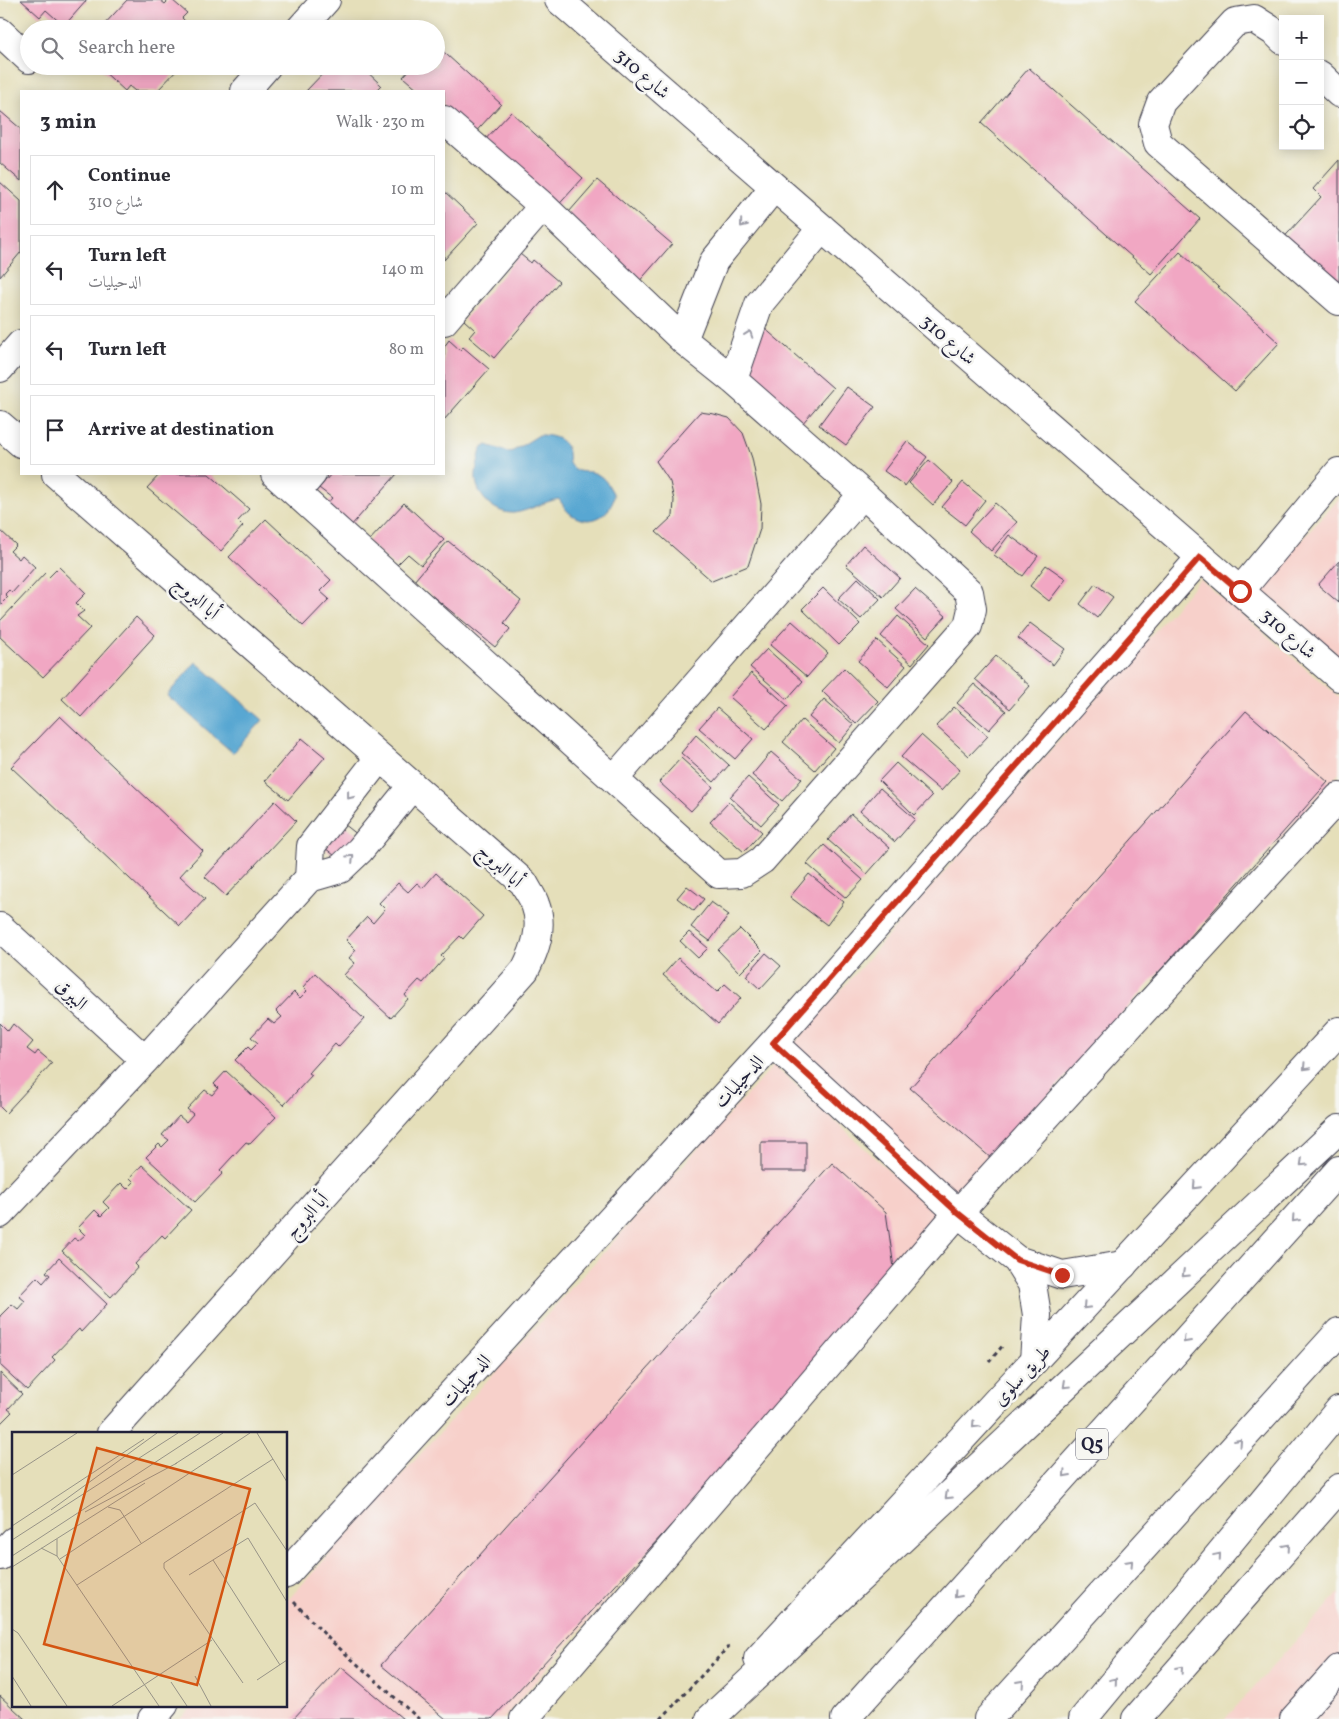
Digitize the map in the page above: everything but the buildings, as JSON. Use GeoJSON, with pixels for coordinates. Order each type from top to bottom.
{"type":"FeatureCollection","features":[{"type":"Feature","properties":{"kind":"main road"},"geometry":{"type":"LineString","coordinates":[[308,20],[326,0]]}},
{"type":"Feature","properties":{"kind":"main road","name":"شارع 310"},"geometry":{"type":"LineString","coordinates":[[559,0],[1339,677]]}},
{"type":"Feature","properties":{"kind":"main road"},"geometry":{"type":"LineString","coordinates":[[1279,36],[1254,20],[1235,22],[1161,102],[1153,124],[1158,143],[1339,301]]}},
{"type":"Feature","properties":{"kind":"main road"},"geometry":{"type":"LineString","coordinates":[[0,32],[20,51]]}},
{"type":"Feature","properties":{"kind":"main road"},"geometry":{"type":"LineString","coordinates":[[246,90],[259,75]]}},
{"type":"Feature","properties":{"kind":"main road"},"geometry":{"type":"LineString","coordinates":[[1324,79],[1339,93]]}},
{"type":"Feature","properties":{"kind":"main road"},"geometry":{"type":"LineString","coordinates":[[278,475],[304,483],[614,779],[719,874],[742,873],[762,860],[968,626],[972,609],[969,592],[863,494],[733,380],[683,340],[543,206],[445,121]]}},
{"type":"Feature","properties":{"kind":"main road"},"geometry":{"type":"LineString","coordinates":[[683,340],[714,261],[774,186]]}},
{"type":"Feature","properties":{"kind":"main road"},"geometry":{"type":"LineString","coordinates":[[445,320],[543,206]]}},
{"type":"Feature","properties":{"kind":"main road"},"geometry":{"type":"LineString","coordinates":[[733,380],[759,304],[822,228]]}},
{"type":"Feature","properties":{"kind":"main road"},"geometry":{"type":"LineString","coordinates":[[0,368],[20,345]]}},
{"type":"Feature","properties":{"kind":"main road"},"geometry":{"type":"LineString","coordinates":[[0,425],[20,442]]}},
{"type":"Feature","properties":{"kind":"main road"},"geometry":{"type":"LineString","coordinates":[[1240,591],[1339,472]]}},
{"type":"Feature","properties":{"kind":"main road","name":"أبا البروج"},"geometry":{"type":"LineString","coordinates":[[57,475],[524,883],[536,905],[539,927],[536,948],[525,970],[113,1432]]}},
{"type":"Feature","properties":{"kind":"main road"},"geometry":{"type":"LineString","coordinates":[[614,779],[863,494]]}},
{"type":"Feature","properties":{"kind":"main road","name":"الدحيليات"},"geometry":{"type":"LineString","coordinates":[[288,1572],[773,1043],[1200,557]]}},
{"type":"Feature","properties":{"kind":"main road"},"geometry":{"type":"LineString","coordinates":[[308,878],[311,846],[380,757]]}},
{"type":"Feature","properties":{"kind":"main road"},"geometry":{"type":"LineString","coordinates":[[0,1214],[145,1060],[308,878],[340,869],[360,850],[412,786]]}},
{"type":"Feature","properties":{"kind":"main road"},"geometry":{"type":"LineString","coordinates":[[524,1719],[958,1213],[1339,796]]}},
{"type":"Feature","properties":{"kind":"main road","name":"البيرق"},"geometry":{"type":"LineString","coordinates":[[0,927],[145,1060]]}},
{"type":"Feature","properties":{"kind":"main road","name":"طريق سلوى"},"geometry":{"type":"LineString","coordinates":[[702,1719],[1339,1031]]}},
{"type":"Feature","properties":{"kind":"main road"},"geometry":{"type":"LineString","coordinates":[[773,1043],[958,1213],[1017,1260],[1032,1284],[1037,1315],[1034,1361]]}},
{"type":"Feature","properties":{"kind":"main road"},"geometry":{"type":"LineString","coordinates":[[710,1719],[1339,1129]]}},
{"type":"Feature","properties":{"kind":"main road","name":"Q5"},"geometry":{"type":"LineString","coordinates":[[845,1719],[1339,1170]]}},
{"type":"Feature","properties":{"kind":"main road"},"geometry":{"type":"LineString","coordinates":[[1017,1260],[1062,1275],[1123,1265]]}},
{"type":"Feature","properties":{"kind":"main road"},"geometry":{"type":"LineString","coordinates":[[988,1719],[1339,1332]]}},
{"type":"Feature","properties":{"kind":"main road"},"geometry":{"type":"LineString","coordinates":[[1083,1719],[1339,1410]]}},
{"type":"Feature","properties":{"kind":"main road"},"geometry":{"type":"LineString","coordinates":[[1141,1716],[1339,1488]]}},
{"type":"Feature","properties":{"kind":"main road"},"geometry":{"type":"LineString","coordinates":[[0,1556],[12,1543]]}},
{"type":"Feature","properties":{"kind":"main road"},"geometry":{"type":"LineString","coordinates":[[1294,1719],[1339,1669]]}},
{"type":"Feature","properties":{"kind":"main road"},"geometry":{"type":"LineString","coordinates":[[152,1719],[163,1706]]}},
{"type":"Feature","properties":{"kind":"path"},"geometry":{"type":"LineString","coordinates":[[292,1601],[329,1640],[419,1719]]}},
{"type":"Feature","properties":{"kind":"shaded area"},"geometry":{"type":"Polygon","coordinates":[[[1339,499],[1339,657],[1259,587],[1339,499]]]}},
{"type":"Feature","properties":{"kind":"shaded area"},"geometry":{"type":"Polygon","coordinates":[[[1200,579],[1339,697],[1339,773],[955,1200],[792,1046],[1200,579]]]}},
{"type":"Feature","properties":{"kind":"shaded area"},"geometry":{"type":"Polygon","coordinates":[[[774,1065],[939,1217],[503,1719],[180,1719],[192,1706],[288,1706],[288,1600],[774,1065]]]}},
{"type":"Feature","properties":{"kind":"shaded area"},"geometry":{"type":"Polygon","coordinates":[[[1339,1593],[1339,1719],[1225,1719],[1339,1593]]]}},
{"type":"Feature","properties":{"kind":"water"},"geometry":{"type":"Polygon","coordinates":[[[539,435],[558,438],[562,441],[567,448],[570,465],[574,469],[594,473],[605,480],[614,495],[605,514],[593,519],[579,518],[568,512],[559,499],[520,512],[507,513],[495,508],[484,499],[477,487],[476,480],[481,449],[487,445],[508,452],[513,451],[539,435]]]}},
{"type":"Feature","properties":{"kind":"water"},"geometry":{"type":"Polygon","coordinates":[[[196,662],[263,720],[233,753],[167,695],[196,662]]]}},
{"type":"Feature","properties":{"kind":"route"},"geometry":{"type":"LineString","coordinates":[[1062,1275],[1017,1260],[958,1213],[773,1043],[1200,557],[1240,591]]}}]}
